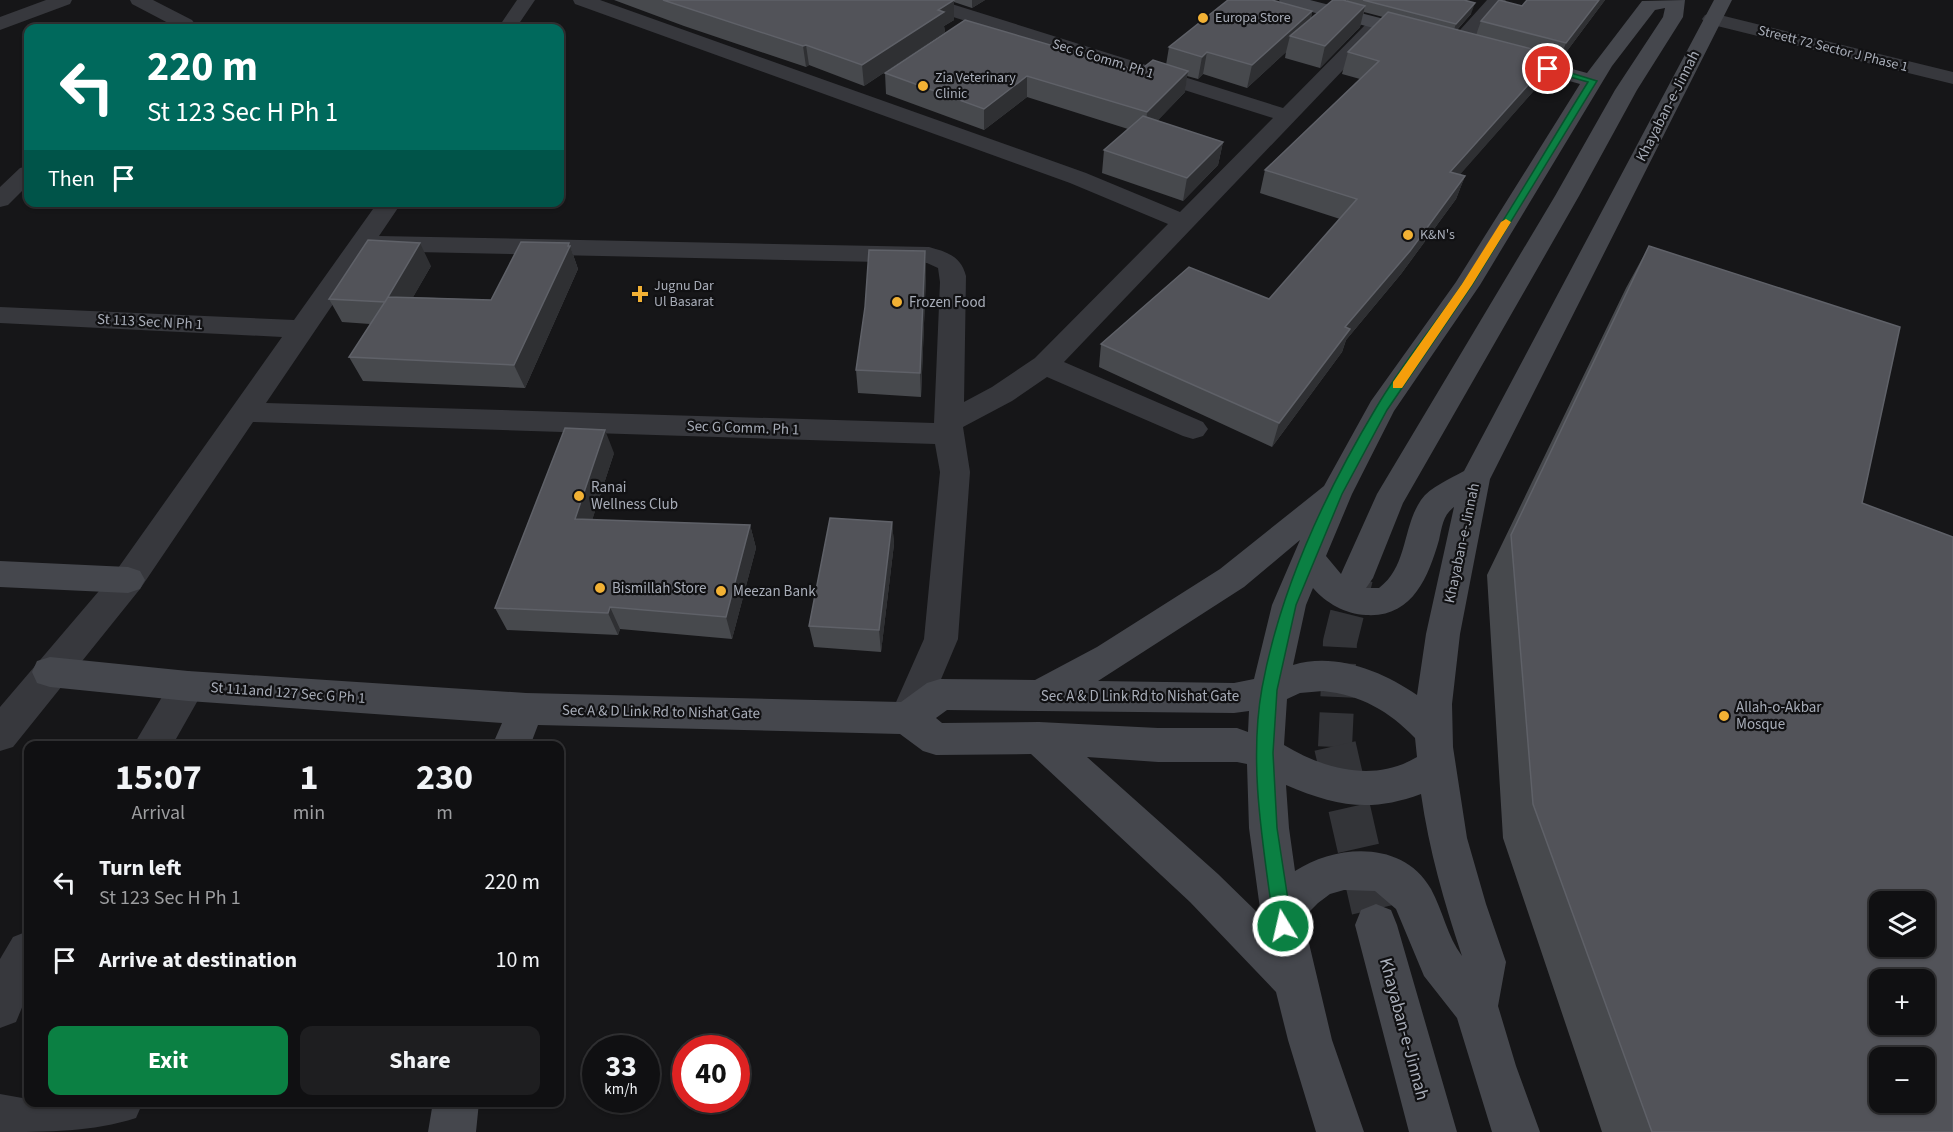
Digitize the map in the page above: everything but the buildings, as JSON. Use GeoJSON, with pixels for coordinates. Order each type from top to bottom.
{"type":"FeatureCollection","features":[{"type":"Feature","properties":{"kind":"street"},"geometry":{"type":"LineString","coordinates":[[0,24],[63,0]]}},
{"type":"Feature","properties":{"kind":"street"},"geometry":{"type":"LineString","coordinates":[[139,0],[185,24]]}},
{"type":"Feature","properties":{"kind":"street"},"geometry":{"type":"LineString","coordinates":[[510,24],[526,0]]}},
{"type":"Feature","properties":{"kind":"street"},"geometry":{"type":"LineString","coordinates":[[582,0],[1078,178],[1183,222]]}},
{"type":"Feature","properties":{"kind":"street","name":"Sec G Comm. Ph 1"},"geometry":{"type":"LineString","coordinates":[[919,0],[1288,116]]}},
{"type":"Feature","properties":{"kind":"street"},"geometry":{"type":"LineString","coordinates":[[1288,0],[1593,81]]}},
{"type":"Feature","properties":{"kind":"street"},"geometry":{"type":"LineString","coordinates":[[1458,45],[1497,0]]}},
{"type":"Feature","properties":{"kind":"street"},"geometry":{"type":"LineString","coordinates":[[1340,1132],[1295,982],[1281,912],[1269,828],[1265,753],[1269,690],[1289,605],[1336,494],[1381,408],[1467,285],[1603,64],[1649,5],[1676,0],[1673,17],[1626,90],[1567,196],[1388,502],[1356,579]]}},
{"type":"Feature","properties":{"kind":"street"},"geometry":{"type":"LineString","coordinates":[[959,33],[998,7]]}},
{"type":"Feature","properties":{"kind":"street","name":"Streett 72 Sector J Phase 1"},"geometry":{"type":"LineString","coordinates":[[1718,10],[1953,78]]}},
{"type":"Feature","properties":{"kind":"street","name":"Khayaban-e-Jinnah"},"geometry":{"type":"LineString","coordinates":[[1516,1132],[1493,1066],[1476,1006],[1485,962],[1465,904],[1447,838],[1435,748],[1434,704],[1443,634],[1474,478],[1718,10]]}},
{"type":"Feature","properties":{"kind":"street","name":"Sec G Comm. Ph 1"},"geometry":{"type":"LineString","coordinates":[[245,412],[948,428],[1045,365],[1378,23]]}},
{"type":"Feature","properties":{"kind":"street"},"geometry":{"type":"LineString","coordinates":[[860,100],[879,87]]}},
{"type":"Feature","properties":{"kind":"street"},"geometry":{"type":"LineString","coordinates":[[0,200],[24,177]]}},
{"type":"Feature","properties":{"kind":"street"},"geometry":{"type":"LineString","coordinates":[[0,735],[128,580],[387,207]]}},
{"type":"Feature","properties":{"kind":"street"},"geometry":{"type":"LineString","coordinates":[[363,243],[929,255],[948,263],[953,270],[948,428],[955,472],[941,639],[907,718],[936,739],[1039,738],[1158,745],[1236,745],[1265,753],[1292,770],[1323,783],[1354,789],[1395,785],[1414,779],[1435,748]]}},
{"type":"Feature","properties":{"kind":"street","name":"St 113 Sec N Ph 1"},"geometry":{"type":"LineString","coordinates":[[0,315],[300,330]]}},
{"type":"Feature","properties":{"kind":"street"},"geometry":{"type":"LineString","coordinates":[[1045,365],[1193,429]]}},
{"type":"Feature","properties":{"kind":"street"},"geometry":{"type":"LineString","coordinates":[[1310,558],[1327,584],[1340,594],[1366,602],[1380,602],[1392,597],[1409,578],[1432,508],[1474,478]]}},
{"type":"Feature","properties":{"kind":"street"},"geometry":{"type":"LineString","coordinates":[[1039,696],[1119,651],[1222,584],[1336,494]]}},
{"type":"Feature","properties":{"kind":"street"},"geometry":{"type":"LineString","coordinates":[[0,574],[128,580]]}},
{"type":"Feature","properties":{"kind":"street","name":"St 111and 127 Sec G Ph 1"},"geometry":{"type":"LineString","coordinates":[[50,672],[188,686],[526,709]]}},
{"type":"Feature","properties":{"kind":"street","name":"Sec A & D Link Rd to Nishat Gate"},"geometry":{"type":"LineString","coordinates":[[526,709],[907,718],[940,694],[1215,699],[1234,698],[1269,690],[1304,677],[1344,678],[1384,691],[1402,702],[1435,748]]}},
{"type":"Feature","properties":{"kind":"street"},"geometry":{"type":"LineString","coordinates":[[155,741],[188,686]]}},
{"type":"Feature","properties":{"kind":"street"},"geometry":{"type":"LineString","coordinates":[[513,741],[526,709]]}},
{"type":"Feature","properties":{"kind":"street"},"geometry":{"type":"LineString","coordinates":[[1039,738],[1204,888],[1295,982]]}},
{"type":"Feature","properties":{"kind":"street"},"geometry":{"type":"LineString","coordinates":[[1281,912],[1301,890],[1329,874],[1354,868],[1387,875],[1410,893],[1420,909],[1436,956],[1476,1006]]}},
{"type":"Feature","properties":{"kind":"street","name":"Khayaban-e-Jinnah"},"geometry":{"type":"LineString","coordinates":[[1376,925],[1433,1132]]}},
{"type":"Feature","properties":{"kind":"street"},"geometry":{"type":"LineString","coordinates":[[0,1006],[24,959]]}},
{"type":"Feature","properties":{"kind":"street"},"geometry":{"type":"LineString","coordinates":[[16,1124],[96,1107]]}},
{"type":"Feature","properties":{"kind":"street"},"geometry":{"type":"LineString","coordinates":[[452,1132],[455,1107]]}},
{"type":"Feature","properties":{"kind":"tunnel"},"geometry":{"type":"LineString","coordinates":[[1335,746],[1340,642],[1356,578]]}},
{"type":"Feature","properties":{"kind":"tunnel"},"geometry":{"type":"LineString","coordinates":[[1335,746],[1376,925]]}},
{"type":"Feature","properties":{"kind":"slow traffic"},"geometry":{"type":"LineString","coordinates":[[1397,385],[1467,285],[1506,222]]}},
{"type":"Feature","properties":{"kind":"place","name":"Europa Store"},"geometry":{"type":"Point","coordinates":[1203,18]}},
{"type":"Feature","properties":{"kind":"place","name":"Zia Veterinary Clinic"},"geometry":{"type":"Point","coordinates":[923,86]}},
{"type":"Feature","properties":{"kind":"place","name":"K&N's"},"geometry":{"type":"Point","coordinates":[1408,235]}},
{"type":"Feature","properties":{"kind":"place","name":"Jugnu Dar Ul Basarat"},"geometry":{"type":"Point","coordinates":[640,294]}},
{"type":"Feature","properties":{"kind":"place","name":"Frozen Food"},"geometry":{"type":"Point","coordinates":[897,302]}},
{"type":"Feature","properties":{"kind":"place","name":"Ranai Wellness Club"},"geometry":{"type":"Point","coordinates":[579,496]}},
{"type":"Feature","properties":{"kind":"place","name":"Bismillah Store"},"geometry":{"type":"Point","coordinates":[600,588]}},
{"type":"Feature","properties":{"kind":"place","name":"Meezan Bank"},"geometry":{"type":"Point","coordinates":[721,591]}},
{"type":"Feature","properties":{"kind":"place","name":"Allah-o-Akbar Mosque"},"geometry":{"type":"Point","coordinates":[1724,716]}},
{"type":"Feature","properties":{"kind":"route"},"geometry":{"type":"LineString","coordinates":[[1283,926],[1269,828],[1265,753],[1269,690],[1289,605],[1336,494],[1381,408],[1467,285],[1593,81],[1548,69]]}}]}
